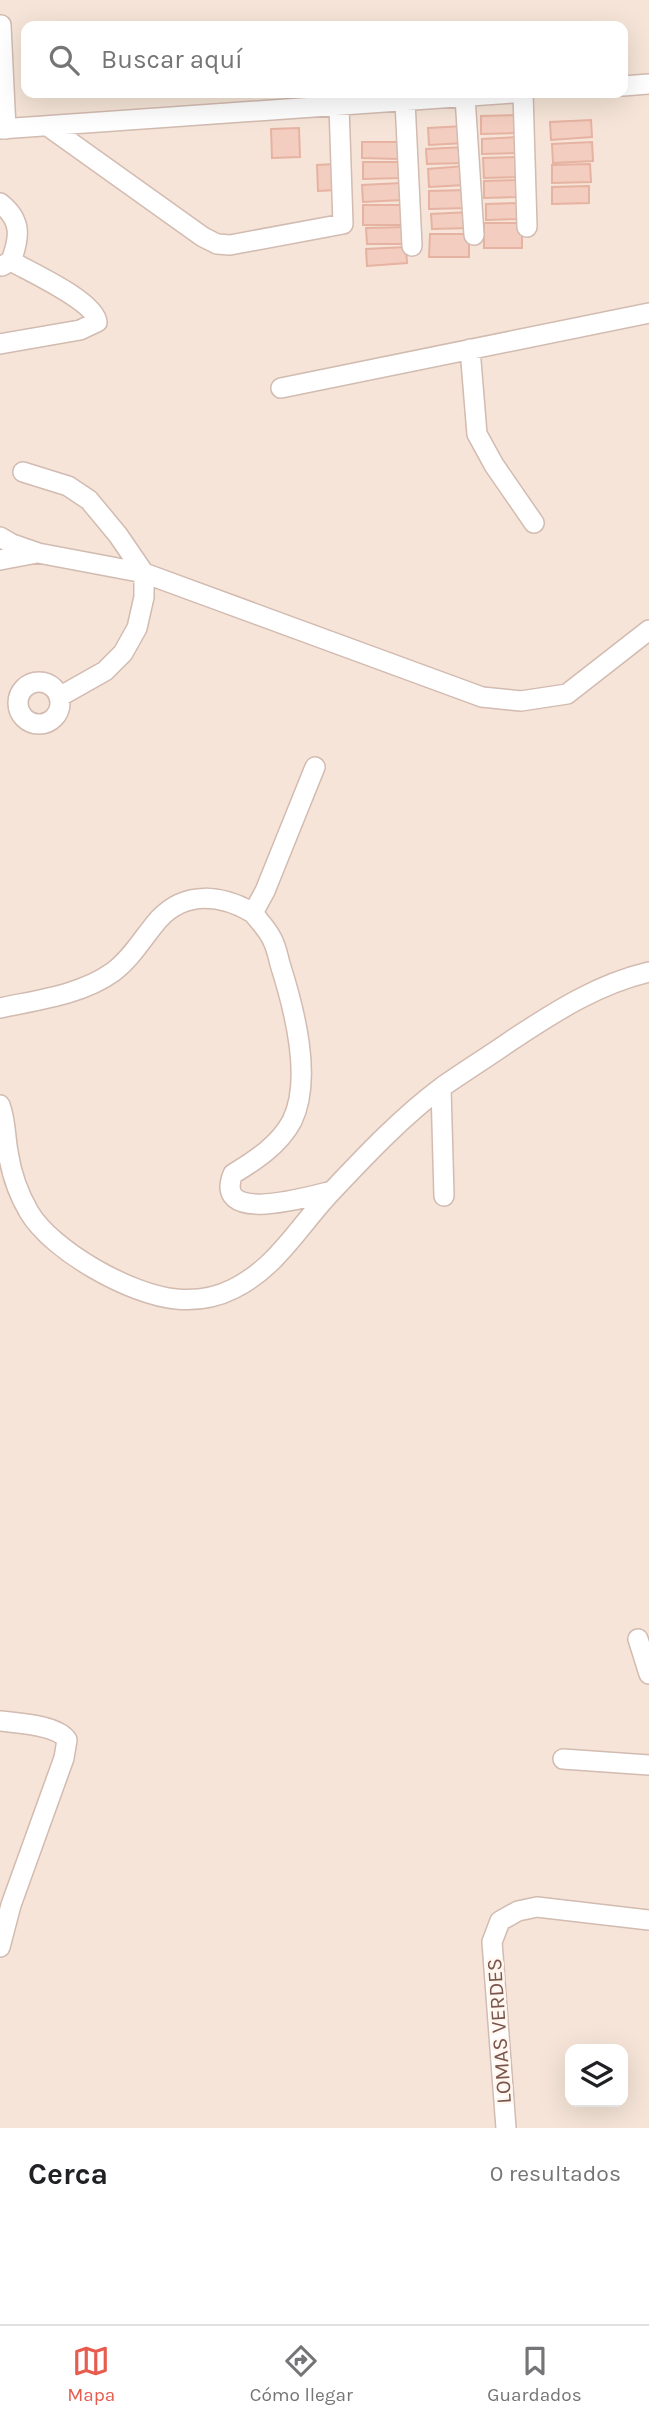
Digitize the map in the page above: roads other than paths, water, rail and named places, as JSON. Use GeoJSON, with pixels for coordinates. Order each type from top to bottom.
{"type":"FeatureCollection","features":[{"type":"Feature","properties":{"kind":"street"},"geometry":{"type":"LineString","coordinates":[[1,25],[3,129],[450,98]]}},
{"type":"Feature","properties":{"kind":"street"},"geometry":{"type":"LineString","coordinates":[[628,86],[649,85]]}},
{"type":"Feature","properties":{"kind":"street"},"geometry":{"type":"LineString","coordinates":[[465,98],[474,234]]}},
{"type":"Feature","properties":{"kind":"street"},"geometry":{"type":"LineString","coordinates":[[523,98],[527,227]]}},
{"type":"Feature","properties":{"kind":"street"},"geometry":{"type":"LineString","coordinates":[[405,101],[412,246]]}},
{"type":"Feature","properties":{"kind":"street"},"geometry":{"type":"LineString","coordinates":[[48,127],[203,237],[217,244],[230,245],[343,224],[339,106]]}},
{"type":"Feature","properties":{"kind":"street"},"geometry":{"type":"LineString","coordinates":[[0,203],[10,211],[17,222],[18,236],[6,264],[87,304],[97,317],[97,322],[80,330],[0,344]]}},
{"type":"Feature","properties":{"kind":"street"},"geometry":{"type":"LineString","coordinates":[[281,388],[649,313]]}},
{"type":"Feature","properties":{"kind":"street"},"geometry":{"type":"LineString","coordinates":[[470,349],[471,387],[477,434],[494,465],[534,523]]}},
{"type":"Feature","properties":{"kind":"street"},"geometry":{"type":"LineString","coordinates":[[23,472],[68,486],[89,500],[144,573],[144,597],[137,628],[124,653],[105,671],[60,697]]}},
{"type":"Feature","properties":{"kind":"street"},"geometry":{"type":"LineString","coordinates":[[0,537],[38,553],[144,573],[482,696],[508,700],[521,701],[567,694],[649,630]]}},
{"type":"Feature","properties":{"kind":"street"},"geometry":{"type":"LineString","coordinates":[[0,560],[38,553]]}},
{"type":"Feature","properties":{"kind":"street"},"geometry":{"type":"LineString","coordinates":[[253,913],[265,891],[315,767]]}},
{"type":"Feature","properties":{"kind":"street"},"geometry":{"type":"LineString","coordinates":[[0,1007],[71,992],[96,982],[115,971],[161,917],[175,906],[195,897],[236,903],[253,913],[272,938],[287,987],[301,1066],[300,1094],[293,1118],[283,1135],[252,1162],[233,1174],[230,1181],[231,1195],[238,1201],[262,1205],[332,1191]]}},
{"type":"Feature","properties":{"kind":"street"},"geometry":{"type":"LineString","coordinates":[[0,1105],[5,1118],[8,1153],[18,1188],[30,1212],[54,1242],[89,1266],[155,1295],[174,1299],[214,1297],[255,1276],[277,1257],[332,1191],[401,1122],[441,1088],[568,1003],[626,977],[649,972]]}},
{"type":"Feature","properties":{"kind":"street"},"geometry":{"type":"LineString","coordinates":[[441,1088],[444,1196]]}},
{"type":"Feature","properties":{"kind":"street"},"geometry":{"type":"LineString","coordinates":[[638,1639],[649,1674]]}},
{"type":"Feature","properties":{"kind":"street"},"geometry":{"type":"LineString","coordinates":[[0,1721],[52,1729],[64,1735],[67,1740],[11,1905],[0,1947]]}},
{"type":"Feature","properties":{"kind":"street"},"geometry":{"type":"LineString","coordinates":[[563,1759],[649,1765]]}},
{"type":"Feature","properties":{"kind":"street","name":"LOMAS VERDES"},"geometry":{"type":"LineString","coordinates":[[506,2128],[492,1942],[500,1921],[518,1911],[537,1907],[649,1920]]}}]}
